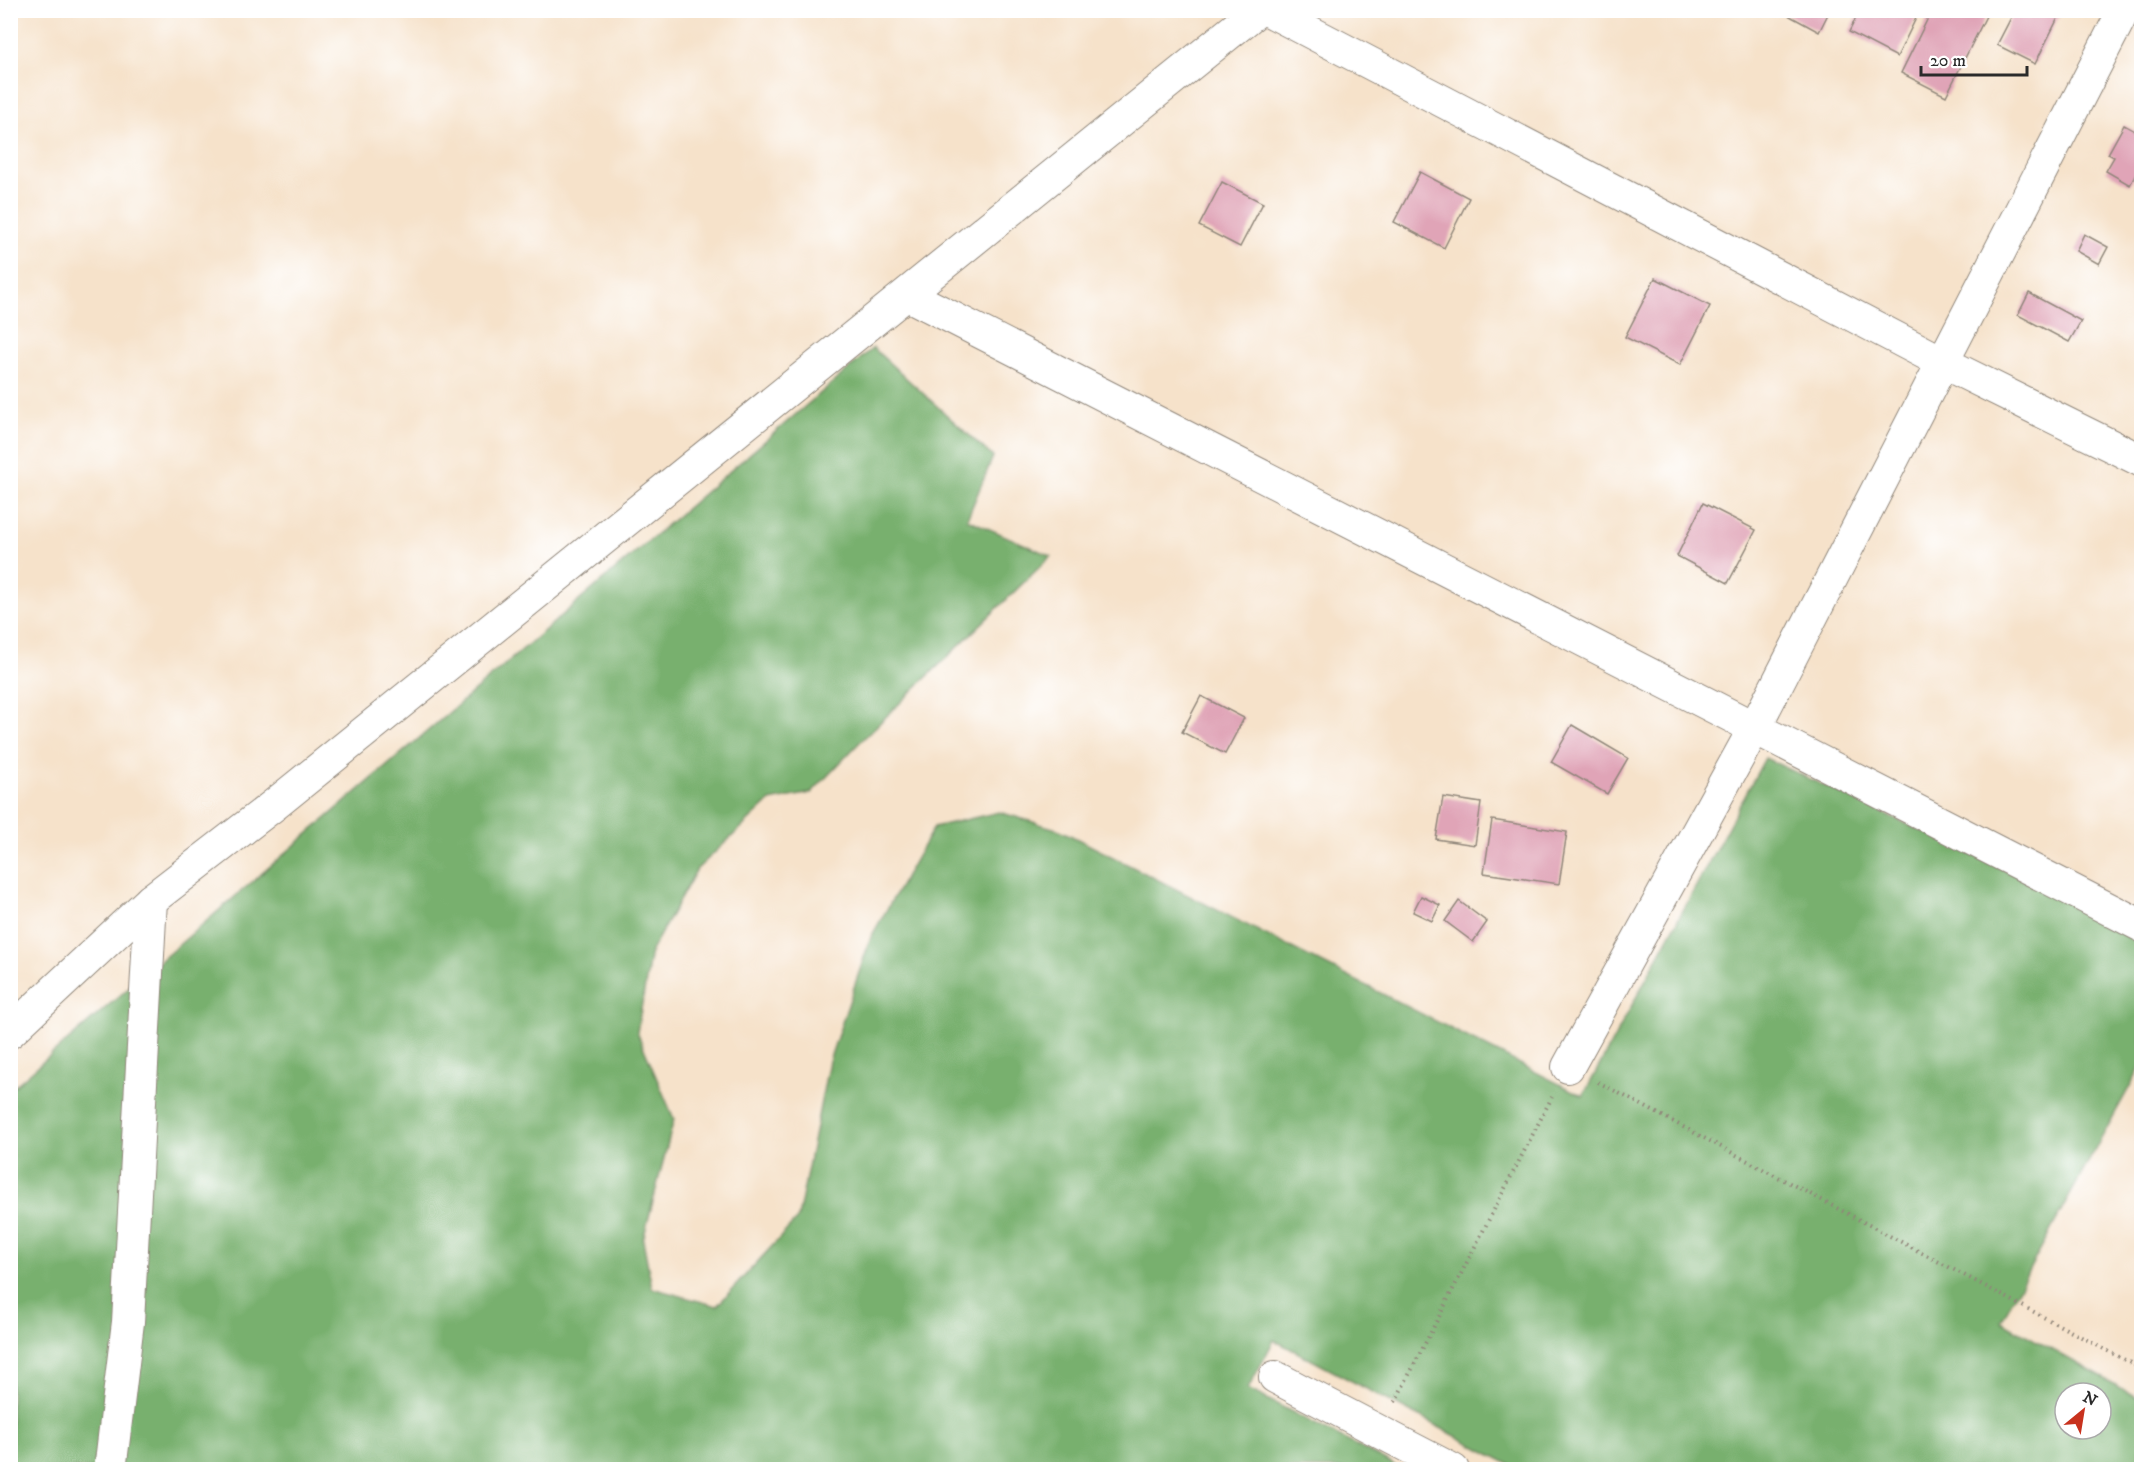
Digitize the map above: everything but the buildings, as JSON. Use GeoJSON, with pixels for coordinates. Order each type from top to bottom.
{"type":"FeatureCollection","features":[{"type":"Feature","properties":{"kind":"street"},"geometry":{"type":"LineString","coordinates":[[10,1032],[151,900],[274,805],[1258,10]]}},
{"type":"Feature","properties":{"kind":"street"},"geometry":{"type":"LineString","coordinates":[[1268,10],[1942,362],[2142,461]]}},
{"type":"Feature","properties":{"kind":"street"},"geometry":{"type":"LineString","coordinates":[[1568,1067],[1754,729],[2124,10]]}},
{"type":"Feature","properties":{"kind":"street"},"geometry":{"type":"LineString","coordinates":[[908,295],[2142,926]]}},
{"type":"Feature","properties":{"kind":"street"},"geometry":{"type":"LineString","coordinates":[[110,1470],[128,1322],[151,900]]}},
{"type":"Feature","properties":{"kind":"street"},"geometry":{"type":"LineString","coordinates":[[1275,1377],[1453,1470]]}},
{"type":"Feature","properties":{"kind":"path"},"geometry":{"type":"LineString","coordinates":[[1380,1431],[1568,1067],[2142,1369]]}},
{"type":"Feature","properties":{"kind":"green space"},"geometry":{"type":"Polygon","coordinates":[[[873,348],[993,457],[967,519],[1051,556],[860,742],[811,793],[770,801],[697,869],[651,951],[637,1032],[674,1119],[643,1240],[652,1288],[717,1306],[798,1218],[829,1061],[871,937],[934,827],[999,812],[1060,830],[1583,1096],[1765,758],[2141,933],[2141,1066],[2001,1321],[2109,1381],[2053,1381],[2053,1441],[2113,1441],[2113,1383],[2141,1399],[2141,1469],[1518,1469],[1274,1340],[1248,1389],[1401,1469],[11,1469],[10,1090],[873,348]]]}}]}
